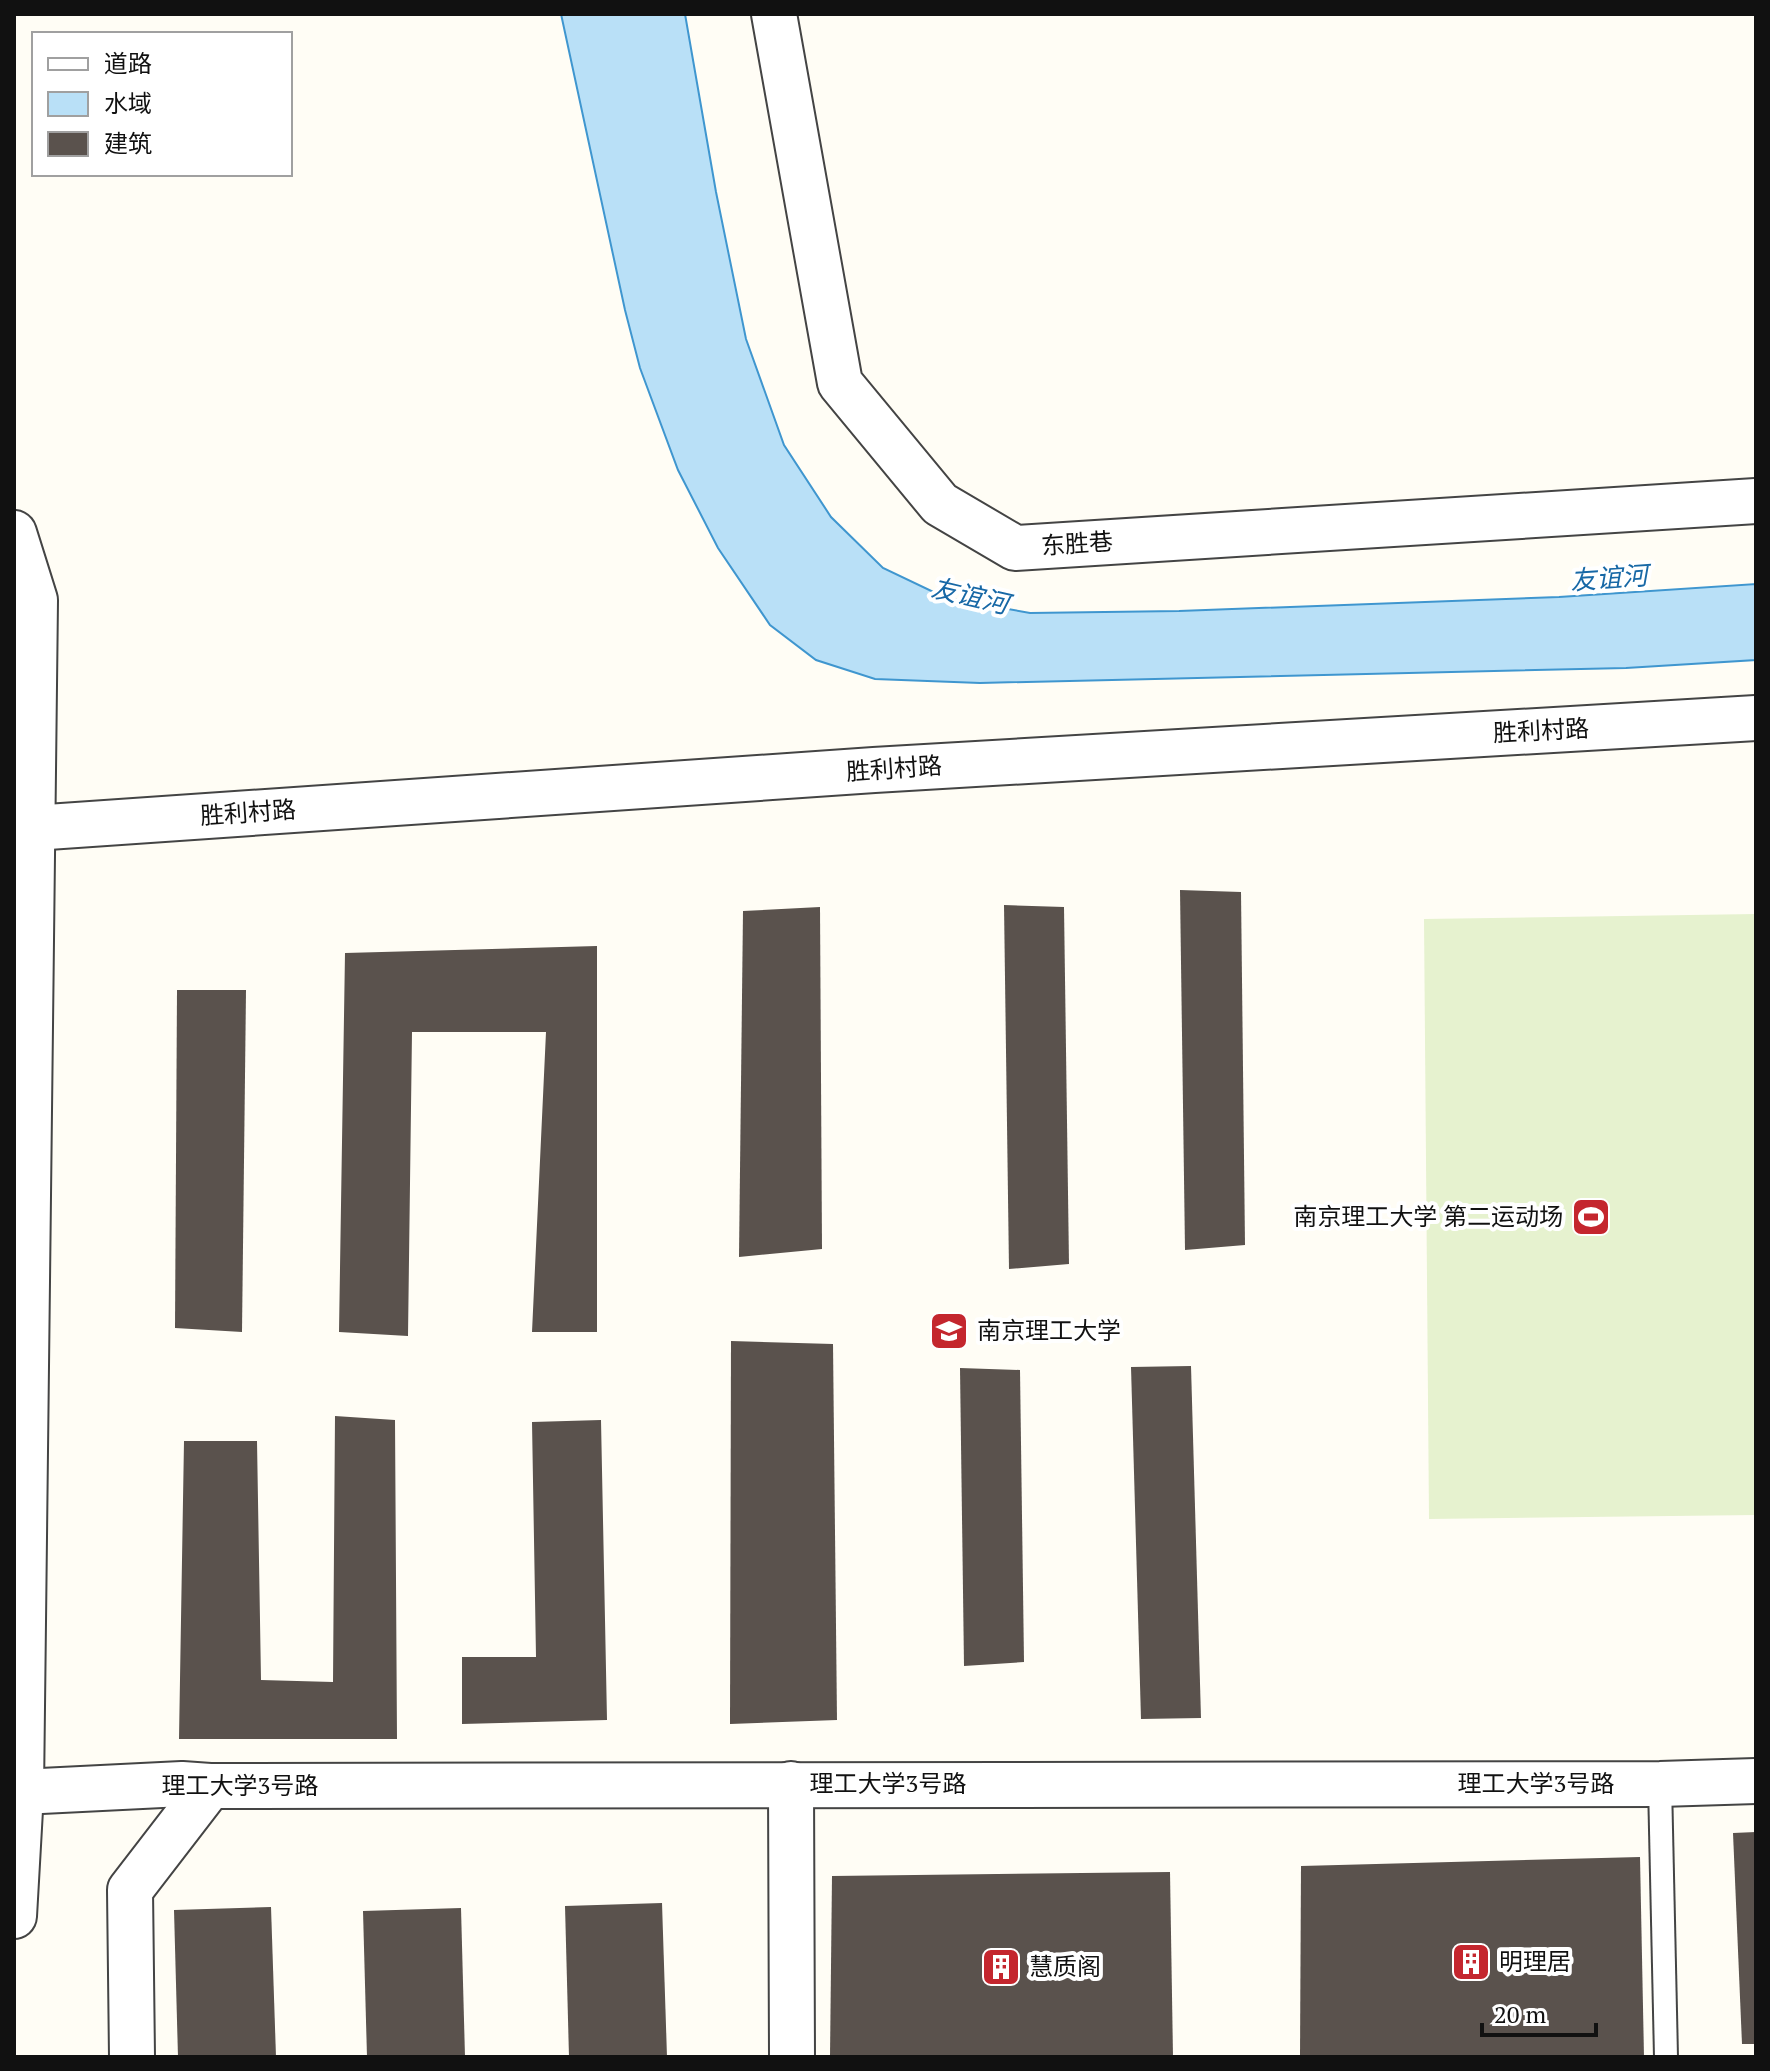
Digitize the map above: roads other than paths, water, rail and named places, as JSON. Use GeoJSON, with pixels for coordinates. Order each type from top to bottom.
{"type":"FeatureCollection","features":[{"type":"Feature","properties":{"kind":"street","name":"东胜巷"},"geometry":{"type":"LineString","coordinates":[[774,14],[840,383],[940,504],[1015,548],[1756,501]]}},
{"type":"Feature","properties":{"kind":"street"},"geometry":{"type":"LineString","coordinates":[[14,533],[35,600],[14,1916]]}},
{"type":"Feature","properties":{"kind":"street","name":"胜利村路"},"geometry":{"type":"LineString","coordinates":[[33,828],[874,770],[1756,718]]}},
{"type":"Feature","properties":{"kind":"street","name":"理工大学3号路"},"geometry":{"type":"LineString","coordinates":[[17,1792],[182,1784],[1660,1784],[1756,1781]]}},
{"type":"Feature","properties":{"kind":"street"},"geometry":{"type":"LineString","coordinates":[[791,1784],[792,2057]]}},
{"type":"Feature","properties":{"kind":"street"},"geometry":{"type":"LineString","coordinates":[[132,2057],[130,1890],[210,1786]]}},
{"type":"Feature","properties":{"kind":"lane"},"geometry":{"type":"LineString","coordinates":[[1660,1784],[1666,2057]]}},
{"type":"Feature","properties":{"kind":"water"},"geometry":{"type":"Polygon","coordinates":[[[561,14],[685,14],[746,339],[784,445],[831,517],[883,568],[946,598],[1030,613],[1179,611],[1559,597],[1756,584],[1756,660],[1626,668],[980,683],[875,679],[816,660],[770,625],[718,548],[678,470],[640,368],[625,310],[561,14]]]}},
{"type":"Feature","properties":{"kind":"place","name":"南京理工大学 第二运动场"},"geometry":{"type":"Point","coordinates":[1591,1217]}},
{"type":"Feature","properties":{"kind":"place","name":"南京理工大学"},"geometry":{"type":"Point","coordinates":[949,1331]}},
{"type":"Feature","properties":{"kind":"place","name":"明理居"},"geometry":{"type":"Point","coordinates":[1471,1962]}},
{"type":"Feature","properties":{"kind":"place","name":"慧质阁"},"geometry":{"type":"Point","coordinates":[1001,1967]}},
{"type":"Feature","properties":{"kind":"water label","name":"友谊河"},"geometry":{"type":"Point","coordinates":[1609,578]}},
{"type":"Feature","properties":{"kind":"water label","name":"友谊河"},"geometry":{"type":"Point","coordinates":[970,596]}}]}
